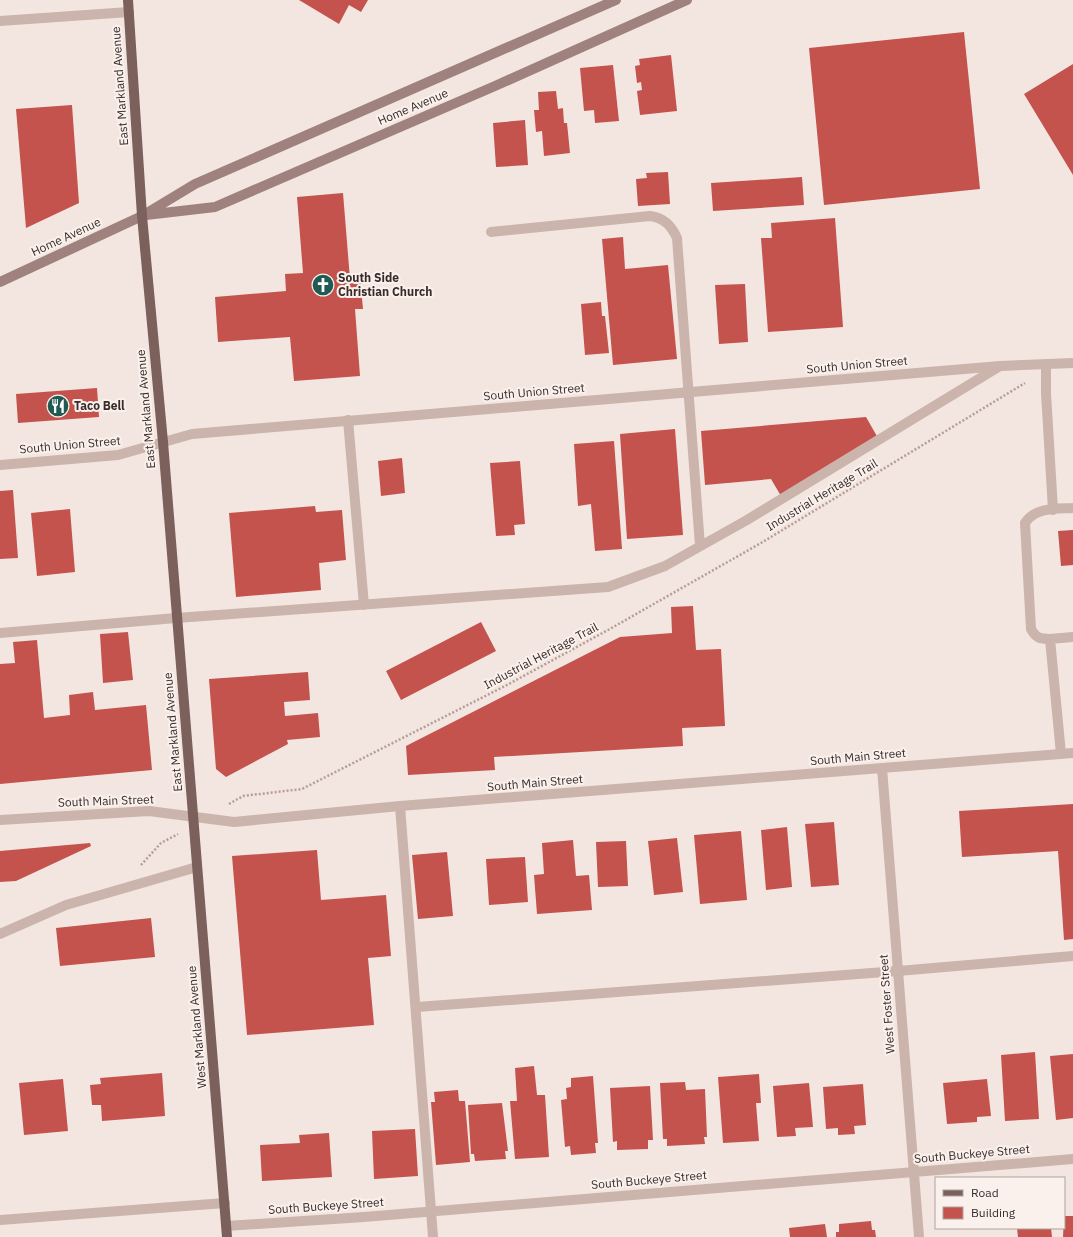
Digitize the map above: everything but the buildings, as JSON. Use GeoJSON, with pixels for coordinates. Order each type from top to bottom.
{"type":"FeatureCollection","features":[{"type":"Feature","properties":{"kind":"main road","name":"East Markland Avenue"},"geometry":{"type":"LineString","coordinates":[[128,0],[142,216],[193,820]]}},
{"type":"Feature","properties":{"kind":"main road","name":"West Markland Avenue"},"geometry":{"type":"LineString","coordinates":[[193,820],[227,1237]]}},
{"type":"Feature","properties":{"kind":"street","name":"Home Avenue"},"geometry":{"type":"LineString","coordinates":[[0,282],[142,216],[195,184],[616,0]]}},
{"type":"Feature","properties":{"kind":"street","name":"Home Avenue"},"geometry":{"type":"LineString","coordinates":[[142,216],[214,207],[495,86],[687,0]]}},
{"type":"Feature","properties":{"kind":"street"},"geometry":{"type":"LineString","coordinates":[[0,21],[129,12]]}},
{"type":"Feature","properties":{"kind":"street"},"geometry":{"type":"LineString","coordinates":[[491,232],[650,216],[658,217],[665,221],[673,229],[677,238],[700,546]]}},
{"type":"Feature","properties":{"kind":"street","name":"South Union Street"},"geometry":{"type":"LineString","coordinates":[[0,465],[118,455],[192,434],[1000,366],[1046,367],[1073,363]]}},
{"type":"Feature","properties":{"kind":"street"},"geometry":{"type":"LineString","coordinates":[[0,633],[176,618],[608,588],[665,566],[754,516],[1000,366]]}},
{"type":"Feature","properties":{"kind":"street"},"geometry":{"type":"LineString","coordinates":[[1046,367],[1053,510]]}},
{"type":"Feature","properties":{"kind":"street"},"geometry":{"type":"LineString","coordinates":[[348,420],[364,605]]}},
{"type":"Feature","properties":{"kind":"street"},"geometry":{"type":"LineString","coordinates":[[1073,508],[1034,512],[1029,516],[1025,523],[1024,533],[1031,629],[1034,635],[1039,639],[1073,637]]}},
{"type":"Feature","properties":{"kind":"street"},"geometry":{"type":"LineString","coordinates":[[1050,639],[1061,754]]}},
{"type":"Feature","properties":{"kind":"street","name":"South Main Street"},"geometry":{"type":"LineString","coordinates":[[0,820],[149,811],[193,820],[206,818],[234,822],[400,806],[1073,753]]}},
{"type":"Feature","properties":{"kind":"street","name":"West Foster Street"},"geometry":{"type":"LineString","coordinates":[[882,768],[919,1237]]}},
{"type":"Feature","properties":{"kind":"street"},"geometry":{"type":"LineString","coordinates":[[400,806],[417,1006],[434,1237]]}},
{"type":"Feature","properties":{"kind":"street"},"geometry":{"type":"LineString","coordinates":[[0,934],[66,905],[197,867]]}},
{"type":"Feature","properties":{"kind":"street"},"geometry":{"type":"LineString","coordinates":[[417,1006],[898,971],[1073,956]]}},
{"type":"Feature","properties":{"kind":"street","name":"South Buckeye Street"},"geometry":{"type":"LineString","coordinates":[[226,1226],[364,1217],[431,1210],[1073,1159]]}},
{"type":"Feature","properties":{"kind":"street"},"geometry":{"type":"LineString","coordinates":[[0,1220],[225,1203]]}},
{"type":"Feature","properties":{"kind":"path","name":"Industrial Heritage Trail"},"geometry":{"type":"LineString","coordinates":[[206,818],[244,796],[302,789],[507,685],[608,630],[760,543],[1046,367]]}},
{"type":"Feature","properties":{"kind":"path"},"geometry":{"type":"LineString","coordinates":[[140,866],[162,843],[193,820]]}},
{"type":"Feature","properties":{"kind":"place","name":"South Side Christian Church"},"geometry":{"type":"Point","coordinates":[323,285]}},
{"type":"Feature","properties":{"kind":"place","name":"Taco Bell"},"geometry":{"type":"Point","coordinates":[58,406]}}]}
